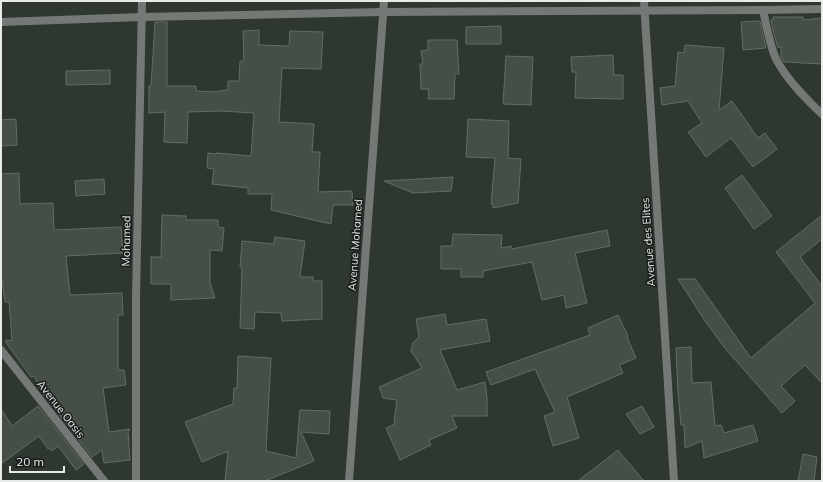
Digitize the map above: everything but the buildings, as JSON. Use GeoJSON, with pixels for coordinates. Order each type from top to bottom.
{"type":"FeatureCollection","features":[{"type":"Feature","properties":{"kind":"street","name":"Mohamed"},"geometry":{"type":"LineString","coordinates":[[136,481],[136,298],[142,1]]}},
{"type":"Feature","properties":{"kind":"street","name":"Avenue Mohamed"},"geometry":{"type":"LineString","coordinates":[[349,481],[384,1]]}},
{"type":"Feature","properties":{"kind":"street","name":"Avenue des Elites"},"geometry":{"type":"LineString","coordinates":[[644,1],[674,481]]}},
{"type":"Feature","properties":{"kind":"street"},"geometry":{"type":"LineString","coordinates":[[1,22],[142,17],[383,12],[822,9]]}},
{"type":"Feature","properties":{"kind":"street"},"geometry":{"type":"LineString","coordinates":[[763,10],[776,59],[801,93],[822,114]]}},
{"type":"Feature","properties":{"kind":"street","name":"Avenue Oasis"},"geometry":{"type":"LineString","coordinates":[[1,350],[104,481]]}}]}
